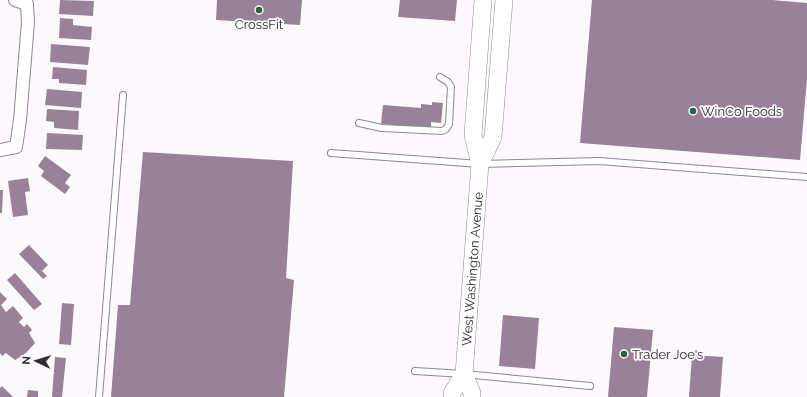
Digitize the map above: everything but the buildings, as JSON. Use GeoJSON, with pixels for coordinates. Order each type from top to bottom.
{"type":"FeatureCollection","features":[{"type":"Feature","properties":{"kind":"main road","name":"West Washington Avenue"},"geometry":{"type":"LineString","coordinates":[[472,397],[472,393],[464,374],[480,164],[473,135],[483,0]]}},
{"type":"Feature","properties":{"kind":"main road","name":"West Washington Avenue"},"geometry":{"type":"LineString","coordinates":[[480,164],[493,137],[504,0]]}},
{"type":"Feature","properties":{"kind":"main road","name":"West Washington Avenue"},"geometry":{"type":"LineString","coordinates":[[452,397],[452,393],[464,374]]}},
{"type":"Feature","properties":{"kind":"street"},"geometry":{"type":"LineString","coordinates":[[0,150],[16,147],[20,120],[28,22],[21,2]]}},
{"type":"Feature","properties":{"kind":"lane"},"geometry":{"type":"LineString","coordinates":[[359,123],[382,128],[442,131],[446,129],[449,124],[451,87],[448,82],[440,77]]}},
{"type":"Feature","properties":{"kind":"lane"},"geometry":{"type":"LineString","coordinates":[[99,397],[123,96]]}},
{"type":"Feature","properties":{"kind":"lane"},"geometry":{"type":"LineString","coordinates":[[331,153],[480,164],[599,161],[807,177]]}},
{"type":"Feature","properties":{"kind":"lane"},"geometry":{"type":"LineString","coordinates":[[415,371],[590,386]]}},
{"type":"Feature","properties":{"kind":"place","name":"CrossFit"},"geometry":{"type":"Point","coordinates":[259,10]}},
{"type":"Feature","properties":{"kind":"place","name":"WinCo Foods"},"geometry":{"type":"Point","coordinates":[693,111]}},
{"type":"Feature","properties":{"kind":"place","name":"Trader Joe's"},"geometry":{"type":"Point","coordinates":[624,354]}}]}
